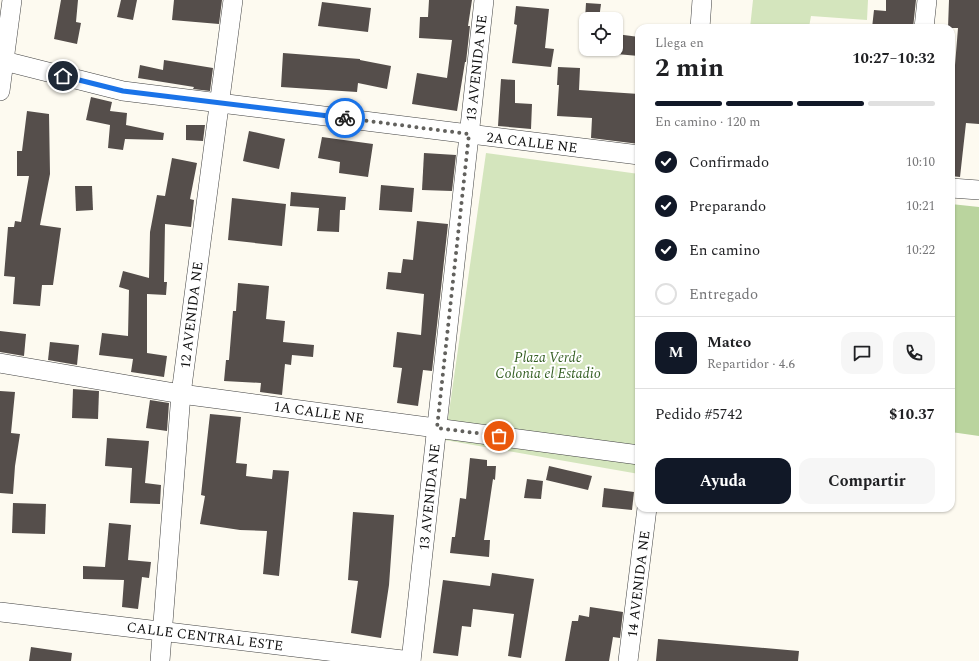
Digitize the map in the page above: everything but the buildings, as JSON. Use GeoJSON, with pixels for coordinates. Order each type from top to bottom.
{"type":"FeatureCollection","features":[{"type":"Feature","properties":{"kind":"street"},"geometry":{"type":"LineString","coordinates":[[0,91],[2,61],[12,0]]}},
{"type":"Feature","properties":{"kind":"street","name":"12 AVENIDA NE"},"geometry":{"type":"LineString","coordinates":[[160,661],[181,394],[233,0]]}},
{"type":"Feature","properties":{"kind":"street","name":"13 AVENIDA NE"},"geometry":{"type":"LineString","coordinates":[[411,661],[484,0]]}},
{"type":"Feature","properties":{"kind":"street"},"geometry":{"type":"LineString","coordinates":[[700,24],[702,0]]}},
{"type":"Feature","properties":{"kind":"street"},"geometry":{"type":"LineString","coordinates":[[924,24],[927,0]]}},
{"type":"Feature","properties":{"kind":"street","name":"2A CALLE NE"},"geometry":{"type":"LineString","coordinates":[[2,61],[123,91],[635,155]]}},
{"type":"Feature","properties":{"kind":"street"},"geometry":{"type":"LineString","coordinates":[[955,188],[979,190]]}},
{"type":"Feature","properties":{"kind":"street","name":"1A CALLE NE"},"geometry":{"type":"LineString","coordinates":[[0,363],[181,394],[635,454]]}},
{"type":"Feature","properties":{"kind":"street","name":"14 AVENIDA NE"},"geometry":{"type":"LineString","coordinates":[[628,661],[647,512]]}},
{"type":"Feature","properties":{"kind":"street","name":"CALLE CENTRAL ESTE"},"geometry":{"type":"LineString","coordinates":[[0,612],[411,661]]}},
{"type":"Feature","properties":{"kind":"green space"},"geometry":{"type":"Polygon","coordinates":[[[753,0],[868,0],[867,20],[811,16],[810,24],[750,24],[753,0]]]}},
{"type":"Feature","properties":{"kind":"green space","name":"Plaza Verde Colonia el Estadio"},"geometry":{"type":"Polygon","coordinates":[[[486,153],[635,173],[635,473],[445,440],[486,153]]]}},
{"type":"Feature","properties":{"kind":"green space"},"geometry":{"type":"Polygon","coordinates":[[[955,204],[979,207],[979,436],[955,433],[955,204]]]}},
{"type":"Feature","properties":{"kind":"way so far"},"geometry":{"type":"LineString","coordinates":[[345,118],[469,134],[437,428],[499,436]]}},
{"type":"Feature","properties":{"kind":"route"},"geometry":{"type":"LineString","coordinates":[[63,76],[123,91],[345,118]]}}]}
